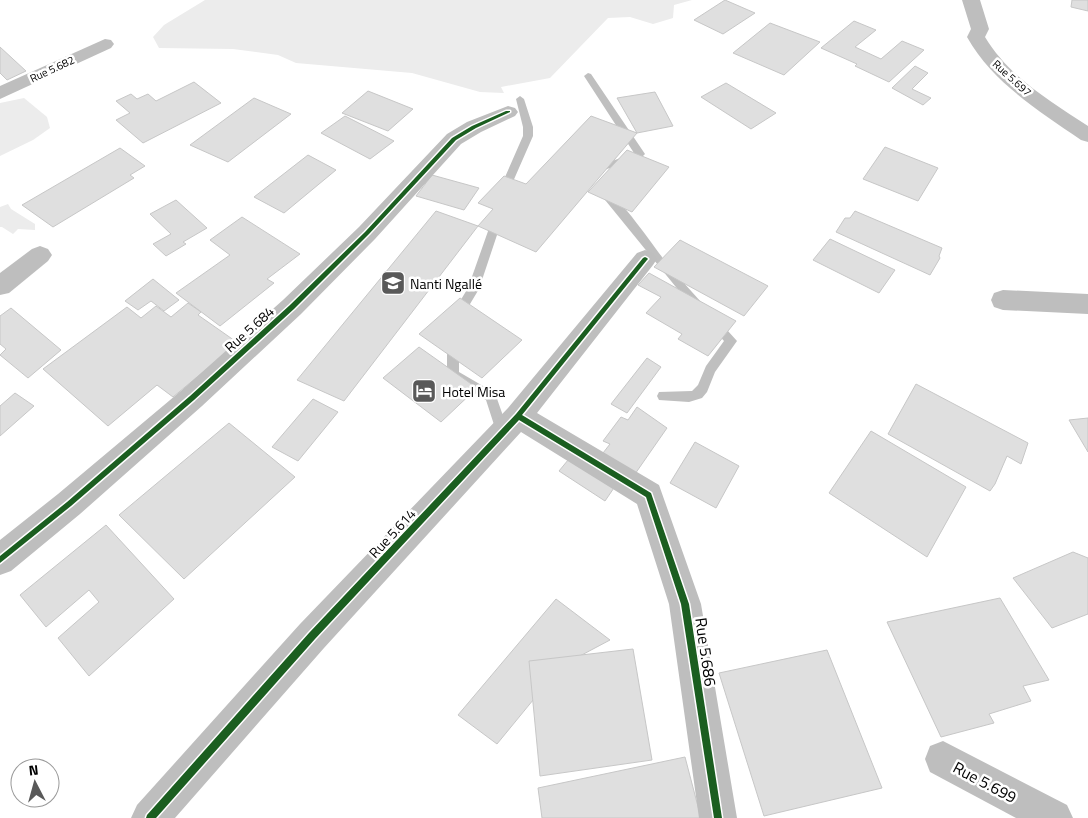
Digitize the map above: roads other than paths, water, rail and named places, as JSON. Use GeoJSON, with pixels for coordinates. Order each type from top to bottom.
{"type":"FeatureCollection","features":[{"type":"Feature","properties":{"kind":"street","name":"Rue 5.697"},"geometry":{"type":"LineString","coordinates":[[971,0],[980,29],[976,37],[981,49],[1025,92],[1088,135]]}},
{"type":"Feature","properties":{"kind":"street","name":"Rue 5.682"},"geometry":{"type":"LineString","coordinates":[[0,93],[105,44]]}},
{"type":"Feature","properties":{"kind":"street","name":"Rue 5.684"},"geometry":{"type":"LineString","coordinates":[[3,552],[69,504],[171,417],[292,307],[366,233],[454,139],[474,126],[508,112]]}},
{"type":"Feature","properties":{"kind":"street"},"geometry":{"type":"LineString","coordinates":[[0,286],[40,255]]}},
{"type":"Feature","properties":{"kind":"street","name":"Rue 5.614"},"geometry":{"type":"LineString","coordinates":[[150,818],[312,636],[518,416],[644,259]]}},
{"type":"Feature","properties":{"kind":"street"},"geometry":{"type":"LineString","coordinates":[[1003,300],[1088,304]]}},
{"type":"Feature","properties":{"kind":"street","name":"Rue 5.686"},"geometry":{"type":"LineString","coordinates":[[518,416],[649,495],[685,604],[718,818]]}},
{"type":"Feature","properties":{"kind":"street","name":"Rue 5.699"},"geometry":{"type":"LineString","coordinates":[[943,760],[1054,818]]}},
{"type":"Feature","properties":{"kind":"waterway"},"geometry":{"type":"LineString","coordinates":[[588,76],[640,154],[596,170]]}},
{"type":"Feature","properties":{"kind":"waterway"},"geometry":{"type":"LineString","coordinates":[[503,193],[528,136],[528,127],[520,99]]}},
{"type":"Feature","properties":{"kind":"waterway"},"geometry":{"type":"LineString","coordinates":[[605,193],[697,305]]}},
{"type":"Feature","properties":{"kind":"waterway"},"geometry":{"type":"LineString","coordinates":[[457,316],[473,289],[498,217]]}},
{"type":"Feature","properties":{"kind":"waterway"},"geometry":{"type":"LineString","coordinates":[[663,396],[692,397],[700,392],[710,370],[731,341],[714,323]]}},
{"type":"Feature","properties":{"kind":"waterway"},"geometry":{"type":"LineString","coordinates":[[453,341],[453,374],[491,397],[502,430]]}},
{"type":"Feature","properties":{"kind":"place","name":"Nanti Ngallé"},"geometry":{"type":"Point","coordinates":[393,283]}},
{"type":"Feature","properties":{"kind":"place","name":"Hotel Misa"},"geometry":{"type":"Point","coordinates":[424,391]}}]}
